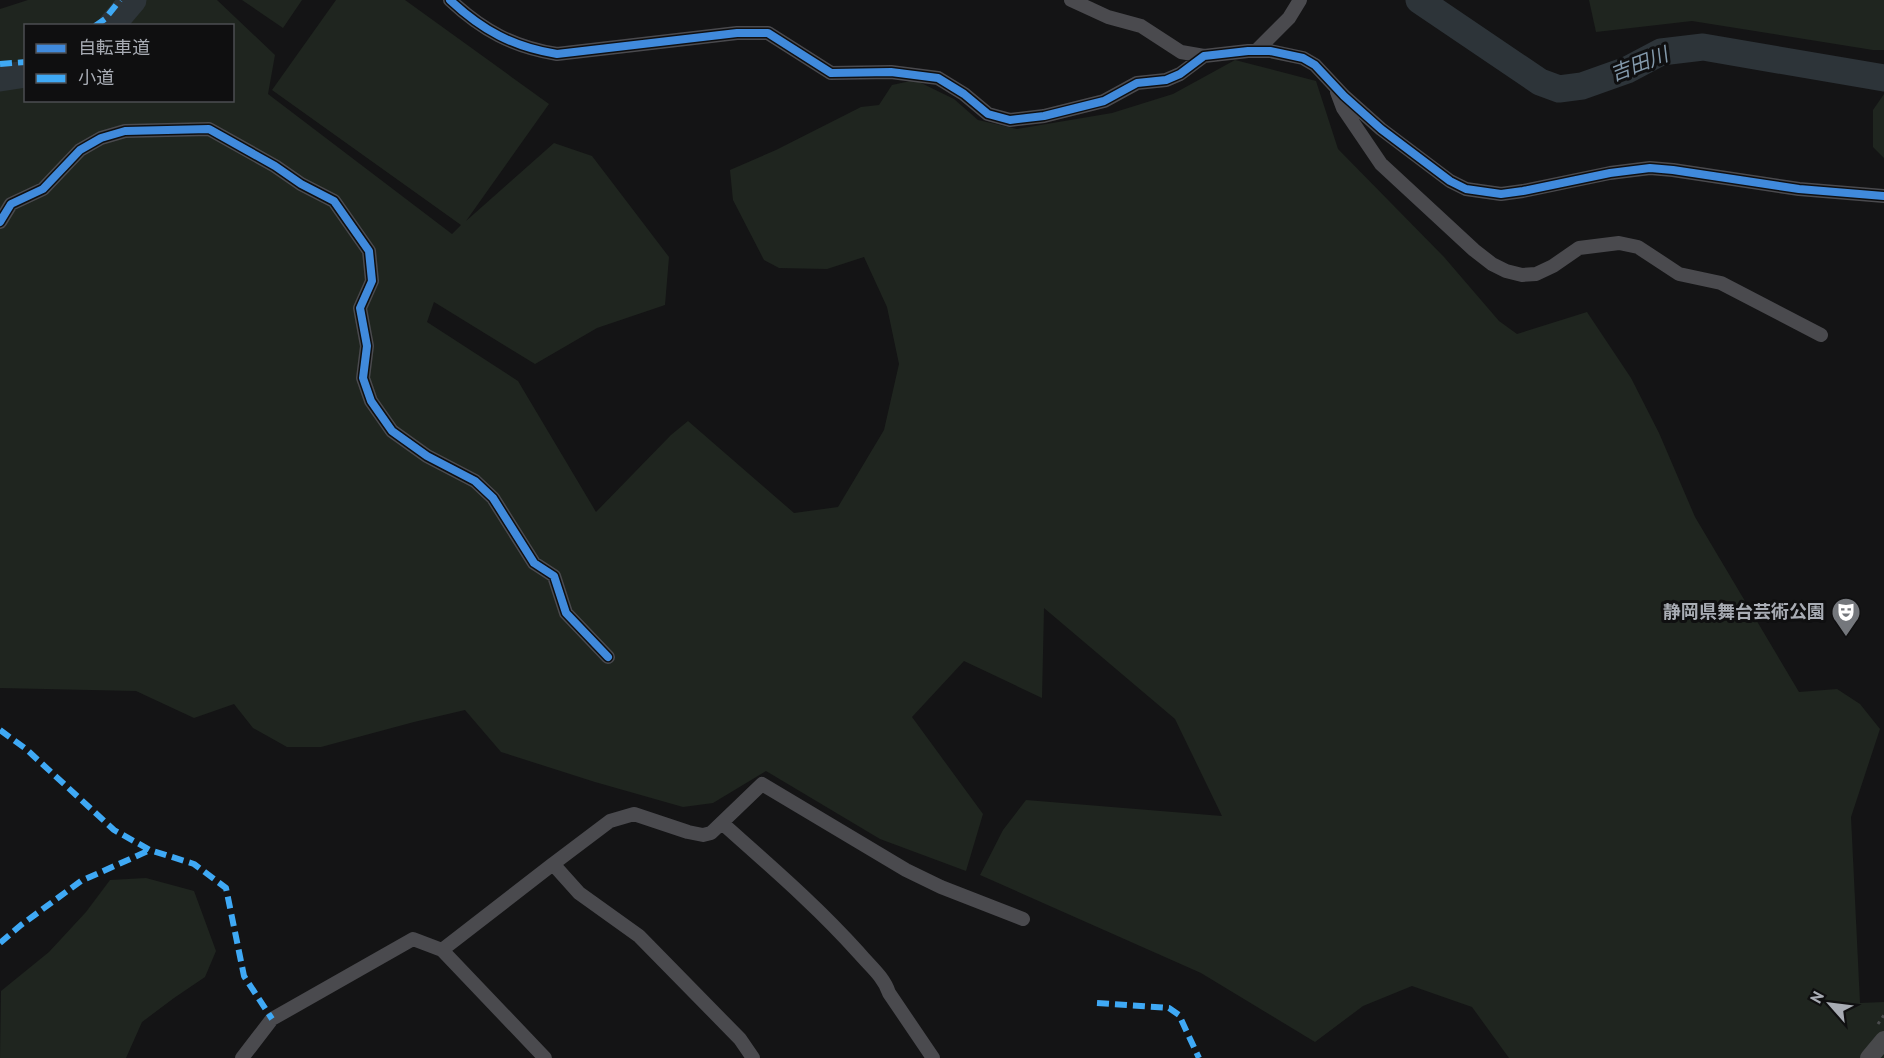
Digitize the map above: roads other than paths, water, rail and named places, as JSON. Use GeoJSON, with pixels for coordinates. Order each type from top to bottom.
{"type":"FeatureCollection","features":[{"type":"Feature","properties":{"kind":"street"},"geometry":{"type":"LineString","coordinates":[[450,0],[501,38],[532,50],[557,54],[737,33],[768,33],[831,73],[891,72],[938,78],[964,94],[988,114],[1010,120],[1044,116],[1104,100],[1137,83],[1166,80],[1180,74],[1204,56]]}},
{"type":"Feature","properties":{"kind":"street"},"geometry":{"type":"LineString","coordinates":[[1071,0],[1107,18],[1141,26],[1180,52],[1204,56],[1270,51],[1303,58],[1315,65],[1381,129],[1450,181],[1466,189],[1501,194],[1598,175],[1650,168],[1799,189],[1884,196]]}},
{"type":"Feature","properties":{"kind":"street"},"geometry":{"type":"LineString","coordinates":[[1256,51],[1289,18],[1300,0]]}},
{"type":"Feature","properties":{"kind":"street"},"geometry":{"type":"LineString","coordinates":[[1335,85],[1343,108],[1381,164],[1492,264],[1522,275],[1536,274],[1553,266],[1579,248],[1619,243],[1638,247],[1679,274],[1721,284],[1821,335]]}},
{"type":"Feature","properties":{"kind":"street"},"geometry":{"type":"LineString","coordinates":[[0,222],[11,204],[43,189],[80,150],[101,138],[125,131],[209,129],[334,201],[369,251],[372,281],[360,308],[367,346],[363,378],[371,401],[392,431],[427,456],[475,481],[492,498],[534,563],[554,576],[566,614],[608,657]]}},
{"type":"Feature","properties":{"kind":"street"},"geometry":{"type":"LineString","coordinates":[[442,951],[610,821],[634,814],[688,832],[711,833],[762,784],[906,870],[941,887],[1023,919]]}},
{"type":"Feature","properties":{"kind":"street"},"geometry":{"type":"LineString","coordinates":[[722,823],[820,910],[855,948],[886,983],[889,993],[933,1058]]}},
{"type":"Feature","properties":{"kind":"street"},"geometry":{"type":"LineString","coordinates":[[553,864],[579,893],[639,936],[740,1039],[753,1058]]}},
{"type":"Feature","properties":{"kind":"street"},"geometry":{"type":"LineString","coordinates":[[242,1058],[272,1019],[413,939],[442,951],[545,1058]]}},
{"type":"Feature","properties":{"kind":"street"},"geometry":{"type":"LineString","coordinates":[[1869,1058],[1884,1040]]}},
{"type":"Feature","properties":{"kind":"waterway","name":"吉田川"},"geometry":{"type":"LineString","coordinates":[[113,24],[133,0]]}},
{"type":"Feature","properties":{"kind":"waterway","name":"吉田川"},"geometry":{"type":"LineString","coordinates":[[1419,0],[1540,82],[1559,89],[1582,86],[1627,70],[1661,52],[1703,47],[1884,78]]}},
{"type":"Feature","properties":{"kind":"waterway","name":"吉田川"},"geometry":{"type":"LineString","coordinates":[[0,78],[24,74]]}},
{"type":"Feature","properties":{"kind":"place","name":"静岡県舞台芸術公園"},"geometry":{"type":"Point","coordinates":[1846,638]}}]}
